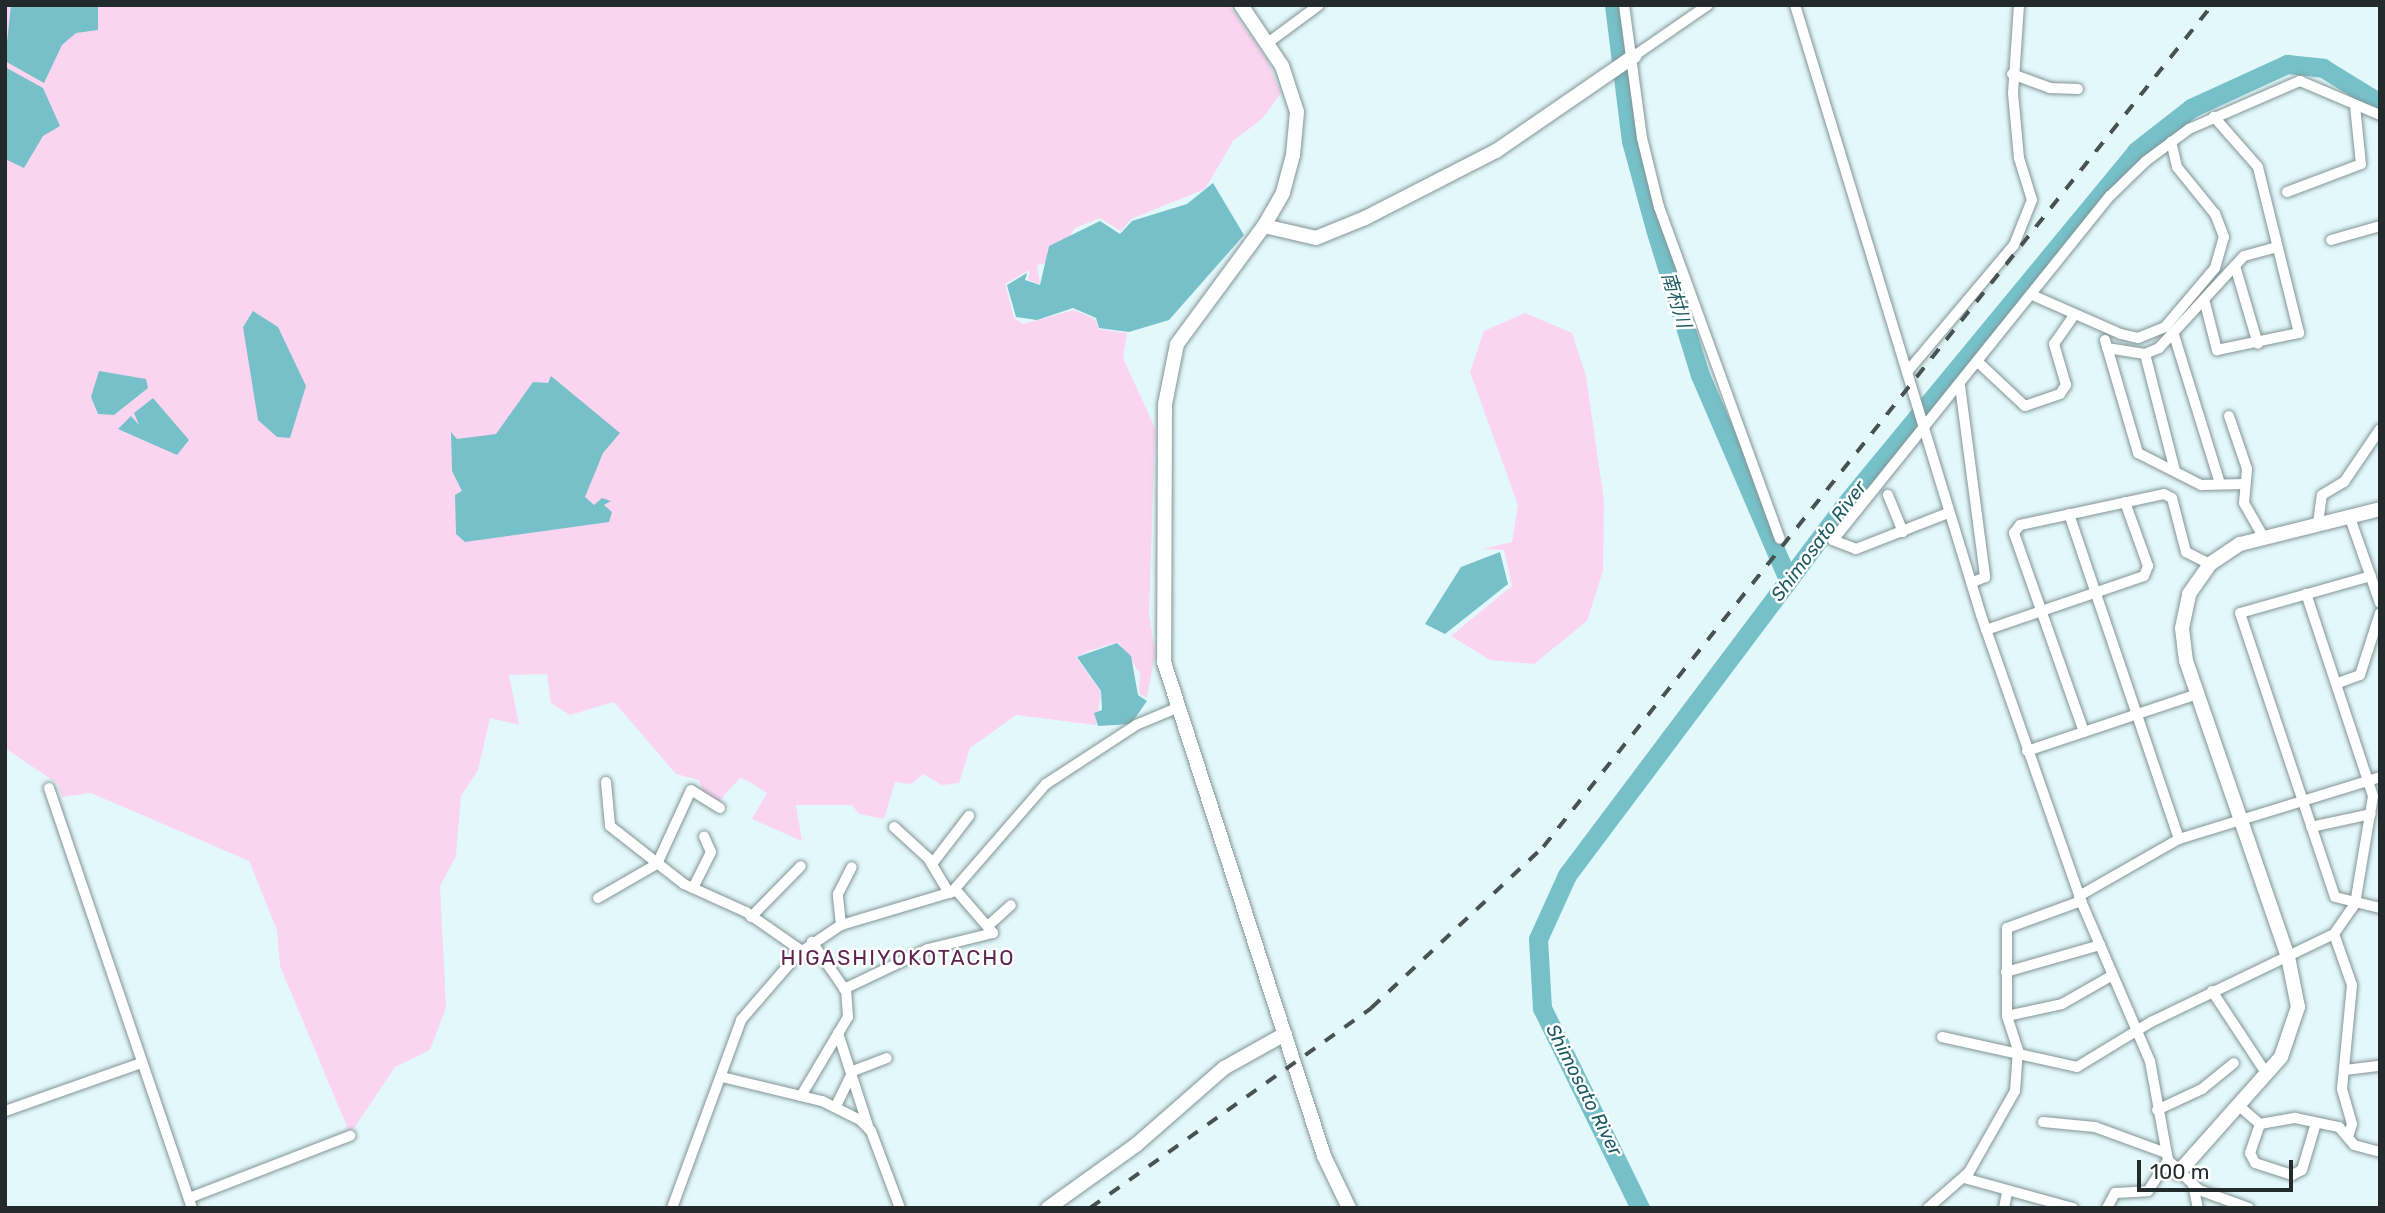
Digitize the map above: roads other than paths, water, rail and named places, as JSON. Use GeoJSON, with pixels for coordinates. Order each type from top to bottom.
{"type":"FeatureCollection","features":[{"type":"Feature","properties":{"kind":"street"},"geometry":{"type":"LineString","coordinates":[[1241,5],[1269,42],[1297,112],[1291,168],[1264,226],[1177,344],[1165,404],[1161,612],[1164,662],[1324,1156],[1349,1208]]}},
{"type":"Feature","properties":{"kind":"street"},"geometry":{"type":"LineString","coordinates":[[1269,42],[1319,5]]}},
{"type":"Feature","properties":{"kind":"street"},"geometry":{"type":"LineString","coordinates":[[1624,5],[1634,56],[1639,119],[1660,207],[1780,539]]}},
{"type":"Feature","properties":{"kind":"street"},"geometry":{"type":"LineString","coordinates":[[1264,226],[1316,238],[1365,218],[1496,151],[1708,5]]}},
{"type":"Feature","properties":{"kind":"street"},"geometry":{"type":"LineString","coordinates":[[1795,5],[1925,428],[1948,513],[1986,630],[2080,899],[2111,976],[2138,1030],[2167,1156],[2178,1173],[2193,1185],[2249,1208]]}},
{"type":"Feature","properties":{"kind":"street"},"geometry":{"type":"LineString","coordinates":[[1907,372],[2014,245],[2032,200],[2019,158],[2012,74],[2019,5]]}},
{"type":"Feature","properties":{"kind":"street"},"geometry":{"type":"LineString","coordinates":[[2012,74],[2050,88],[2078,89]]}},
{"type":"Feature","properties":{"kind":"street"},"geometry":{"type":"LineString","coordinates":[[1948,513],[1856,549],[1833,540],[1961,386],[2110,196],[2171,142],[2214,117],[2300,81],[2380,115]]}},
{"type":"Feature","properties":{"kind":"street"},"geometry":{"type":"LineString","coordinates":[[2287,192],[2361,164],[2355,106]]}},
{"type":"Feature","properties":{"kind":"street"},"geometry":{"type":"LineString","coordinates":[[2205,303],[2217,350],[2258,344],[2299,333],[2258,167],[2214,117]]}},
{"type":"Feature","properties":{"kind":"street"},"geometry":{"type":"LineString","coordinates":[[2032,295],[2074,317],[2121,334],[2151,336],[2215,268],[2224,237],[2215,214],[2177,167],[2171,142]]}},
{"type":"Feature","properties":{"kind":"street"},"geometry":{"type":"LineString","coordinates":[[2331,240],[2380,226]]}},
{"type":"Feature","properties":{"kind":"street"},"geometry":{"type":"LineString","coordinates":[[2245,484],[2201,485],[2138,453],[2106,344],[2145,354],[2174,335],[2244,256],[2277,247]]}},
{"type":"Feature","properties":{"kind":"street"},"geometry":{"type":"LineString","coordinates":[[2235,266],[2258,344]]}},
{"type":"Feature","properties":{"kind":"street"},"geometry":{"type":"LineString","coordinates":[[1979,363],[2025,406],[2060,394],[2066,385],[2054,344],[2074,317]]}},
{"type":"Feature","properties":{"kind":"street"},"geometry":{"type":"LineString","coordinates":[[2174,335],[2220,484]]}},
{"type":"Feature","properties":{"kind":"street"},"geometry":{"type":"LineString","coordinates":[[2145,354],[2175,471]]}},
{"type":"Feature","properties":{"kind":"street"},"geometry":{"type":"LineString","coordinates":[[1961,386],[1985,577],[1971,583]]}},
{"type":"Feature","properties":{"kind":"street"},"geometry":{"type":"LineString","coordinates":[[2229,416],[2247,469],[2244,503],[2264,538]]}},
{"type":"Feature","properties":{"kind":"street"},"geometry":{"type":"LineString","coordinates":[[2318,523],[2322,495],[2344,482],[2380,429]]}},
{"type":"Feature","properties":{"kind":"street"},"geometry":{"type":"LineString","coordinates":[[2084,732],[2014,533],[2020,525],[2164,494],[2172,498],[2186,552],[2210,564]]}},
{"type":"Feature","properties":{"kind":"street"},"geometry":{"type":"LineString","coordinates":[[1888,495],[1903,532]]}},
{"type":"Feature","properties":{"kind":"street"},"geometry":{"type":"LineString","coordinates":[[1986,630],[2144,576],[2148,566],[2125,502]]}},
{"type":"Feature","properties":{"kind":"street"},"geometry":{"type":"LineString","coordinates":[[2178,1173],[2266,1073],[2295,1025],[2297,991],[2288,957],[2182,646],[2183,620],[2189,594],[2210,564],[2264,538],[2380,509]]}},
{"type":"Feature","properties":{"kind":"street"},"geometry":{"type":"LineString","coordinates":[[2069,514],[2179,839]]}},
{"type":"Feature","properties":{"kind":"street"},"geometry":{"type":"LineString","coordinates":[[2349,515],[2380,603]]}},
{"type":"Feature","properties":{"kind":"street"},"geometry":{"type":"LineString","coordinates":[[2371,576],[2240,613],[2335,897],[2380,908]]}},
{"type":"Feature","properties":{"kind":"street"},"geometry":{"type":"LineString","coordinates":[[1942,1037],[2018,1051],[2077,1067],[2138,1030],[2212,991],[2334,934],[2355,904],[2374,834],[2371,814],[2375,778],[2306,594]]}},
{"type":"Feature","properties":{"kind":"street"},"geometry":{"type":"LineString","coordinates":[[2338,683],[2360,675],[2380,613]]}},
{"type":"Feature","properties":{"kind":"street"},"geometry":{"type":"LineString","coordinates":[[2027,751],[2197,694]]}},
{"type":"Feature","properties":{"kind":"street"},"geometry":{"type":"LineString","coordinates":[[673,1208],[741,1020],[802,951],[841,925],[952,891],[1046,784],[1136,724],[1179,707]]}},
{"type":"Feature","properties":{"kind":"street"},"geometry":{"type":"LineString","coordinates":[[1928,1208],[1964,1178],[2015,1091],[2018,1051],[2007,1016],[2006,972],[2010,924],[2080,899],[2179,839],[2241,824],[2375,778]]}},
{"type":"Feature","properties":{"kind":"street"},"geometry":{"type":"LineString","coordinates":[[606,782],[610,826],[657,864],[693,888],[751,917],[802,951]]}},
{"type":"Feature","properties":{"kind":"street"},"geometry":{"type":"LineString","coordinates":[[49,788],[191,1203],[350,1136]]}},
{"type":"Feature","properties":{"kind":"street"},"geometry":{"type":"LineString","coordinates":[[598,898],[657,864],[691,790],[720,808]]}},
{"type":"Feature","properties":{"kind":"street"},"geometry":{"type":"LineString","coordinates":[[2311,827],[2371,814]]}},
{"type":"Feature","properties":{"kind":"street"},"geometry":{"type":"LineString","coordinates":[[932,864],[969,816]]}},
{"type":"Feature","properties":{"kind":"street"},"geometry":{"type":"LineString","coordinates":[[894,827],[932,864],[952,891],[990,924]]}},
{"type":"Feature","properties":{"kind":"street"},"geometry":{"type":"LineString","coordinates":[[693,888],[711,852],[704,836]]}},
{"type":"Feature","properties":{"kind":"street"},"geometry":{"type":"LineString","coordinates":[[751,917],[801,866]]}},
{"type":"Feature","properties":{"kind":"street"},"geometry":{"type":"LineString","coordinates":[[841,925],[838,894],[852,867]]}},
{"type":"Feature","properties":{"kind":"street"},"geometry":{"type":"LineString","coordinates":[[844,989],[948,942],[988,936],[990,924],[1011,905]]}},
{"type":"Feature","properties":{"kind":"street"},"geometry":{"type":"LineString","coordinates":[[2334,934],[2352,985],[2342,1089],[2352,1124],[2348,1137]]}},
{"type":"Feature","properties":{"kind":"street"},"geometry":{"type":"LineString","coordinates":[[801,1096],[848,1017],[844,989],[812,942]]}},
{"type":"Feature","properties":{"kind":"street"},"geometry":{"type":"LineString","coordinates":[[2006,972],[2100,944]]}},
{"type":"Feature","properties":{"kind":"street"},"geometry":{"type":"LineString","coordinates":[[2007,1016],[2062,1004],[2111,976]]}},
{"type":"Feature","properties":{"kind":"street"},"geometry":{"type":"LineString","coordinates":[[2212,991],[2266,1073]]}},
{"type":"Feature","properties":{"kind":"street"},"geometry":{"type":"LineString","coordinates":[[838,1033],[853,1071],[869,1129],[900,1208]]}},
{"type":"Feature","properties":{"kind":"street"},"geometry":{"type":"LineString","coordinates":[[1048,1208],[1136,1145],[1224,1068],[1285,1034]]}},
{"type":"Feature","properties":{"kind":"street"},"geometry":{"type":"LineString","coordinates":[[836,1106],[853,1071],[887,1058]]}},
{"type":"Feature","properties":{"kind":"street"},"geometry":{"type":"LineString","coordinates":[[5,1111],[141,1063]]}},
{"type":"Feature","properties":{"kind":"street"},"geometry":{"type":"LineString","coordinates":[[2157,1110],[2202,1089],[2234,1063]]}},
{"type":"Feature","properties":{"kind":"street"},"geometry":{"type":"LineString","coordinates":[[2345,1070],[2380,1066]]}},
{"type":"Feature","properties":{"kind":"street"},"geometry":{"type":"LineString","coordinates":[[722,1077],[836,1106],[869,1129]]}},
{"type":"Feature","properties":{"kind":"street"},"geometry":{"type":"LineString","coordinates":[[2238,1105],[2260,1124],[2316,1123],[2339,1127],[2367,1152],[2380,1152]]}},
{"type":"Feature","properties":{"kind":"street"},"geometry":{"type":"LineString","coordinates":[[2043,1122],[2095,1127],[2167,1156]]}},
{"type":"Feature","properties":{"kind":"street"},"geometry":{"type":"LineString","coordinates":[[2260,1124],[2250,1153],[2255,1163],[2291,1175],[2302,1170],[2316,1123]]}},
{"type":"Feature","properties":{"kind":"street"},"geometry":{"type":"LineString","coordinates":[[2107,1208],[2115,1193],[2148,1191],[2167,1156]]}},
{"type":"Feature","properties":{"kind":"street"},"geometry":{"type":"LineString","coordinates":[[1964,1178],[2073,1208]]}},
{"type":"Feature","properties":{"kind":"street"},"geometry":{"type":"LineString","coordinates":[[2193,1185],[2198,1208]]}},
{"type":"Feature","properties":{"kind":"street"},"geometry":{"type":"LineString","coordinates":[[2004,1208],[2007,1192]]}},
{"type":"Feature","properties":{"kind":"water"},"geometry":{"type":"Polygon","coordinates":[[[11,5],[98,5],[98,30],[76,33],[62,45],[44,83],[5,61],[11,5]]]}},
{"type":"Feature","properties":{"kind":"water"},"geometry":{"type":"Polygon","coordinates":[[[5,67],[43,88],[60,126],[43,136],[24,168],[5,159],[5,67]]]}},
{"type":"Feature","properties":{"kind":"water"},"geometry":{"type":"Polygon","coordinates":[[[1213,183],[1244,235],[1169,320],[1129,332],[1099,328],[1096,318],[1073,308],[1037,320],[1016,317],[1007,285],[1027,273],[1025,280],[1040,285],[1049,246],[1100,221],[1120,234],[1132,221],[1187,204],[1213,183]]]}},
{"type":"Feature","properties":{"kind":"water"},"geometry":{"type":"Polygon","coordinates":[[[253,311],[278,327],[306,386],[290,438],[277,437],[258,420],[243,327],[253,311]]]}},
{"type":"Feature","properties":{"kind":"water"},"geometry":{"type":"Polygon","coordinates":[[[99,371],[146,379],[148,388],[114,415],[98,414],[91,397],[99,371]]]}},
{"type":"Feature","properties":{"kind":"water"},"geometry":{"type":"Polygon","coordinates":[[[551,376],[620,433],[603,453],[585,497],[594,505],[602,498],[611,501],[604,505],[612,512],[609,522],[465,542],[456,534],[455,495],[462,491],[452,471],[451,432],[457,439],[496,434],[533,382],[548,383],[551,376]]]}},
{"type":"Feature","properties":{"kind":"water"},"geometry":{"type":"Polygon","coordinates":[[[153,398],[189,440],[177,455],[118,429],[131,416],[139,425],[134,413],[153,398]]]}},
{"type":"Feature","properties":{"kind":"water"},"geometry":{"type":"Polygon","coordinates":[[[1500,552],[1508,584],[1445,634],[1425,624],[1461,567],[1500,552]]]}},
{"type":"Feature","properties":{"kind":"water"},"geometry":{"type":"Polygon","coordinates":[[[1117,643],[1131,656],[1138,695],[1147,701],[1131,724],[1098,726],[1094,713],[1102,710],[1101,691],[1077,657],[1117,643]]]}},
{"type":"Feature","properties":{"kind":"waterway","name":"南村川"},"geometry":{"type":"LineString","coordinates":[[1614,5],[1631,141],[1655,229],[1700,375],[1788,579]]}},
{"type":"Feature","properties":{"kind":"waterway","name":"Shimosato River"},"geometry":{"type":"LineString","coordinates":[[1640,1208],[1542,1008],[1538,939],[1567,875],[1843,507],[2136,151],[2191,108],[2287,64],[2323,68],[2380,103]]}},
{"type":"Feature","properties":{"kind":"railway"},"geometry":{"type":"LineString","coordinates":[[1090,1208],[1371,1008],[1543,847],[2212,5]]}},
{"type":"Feature","properties":{"kind":"district","name":"HIGASHIYOKOTACHO"},"geometry":{"type":"Point","coordinates":[898,958]}}]}
